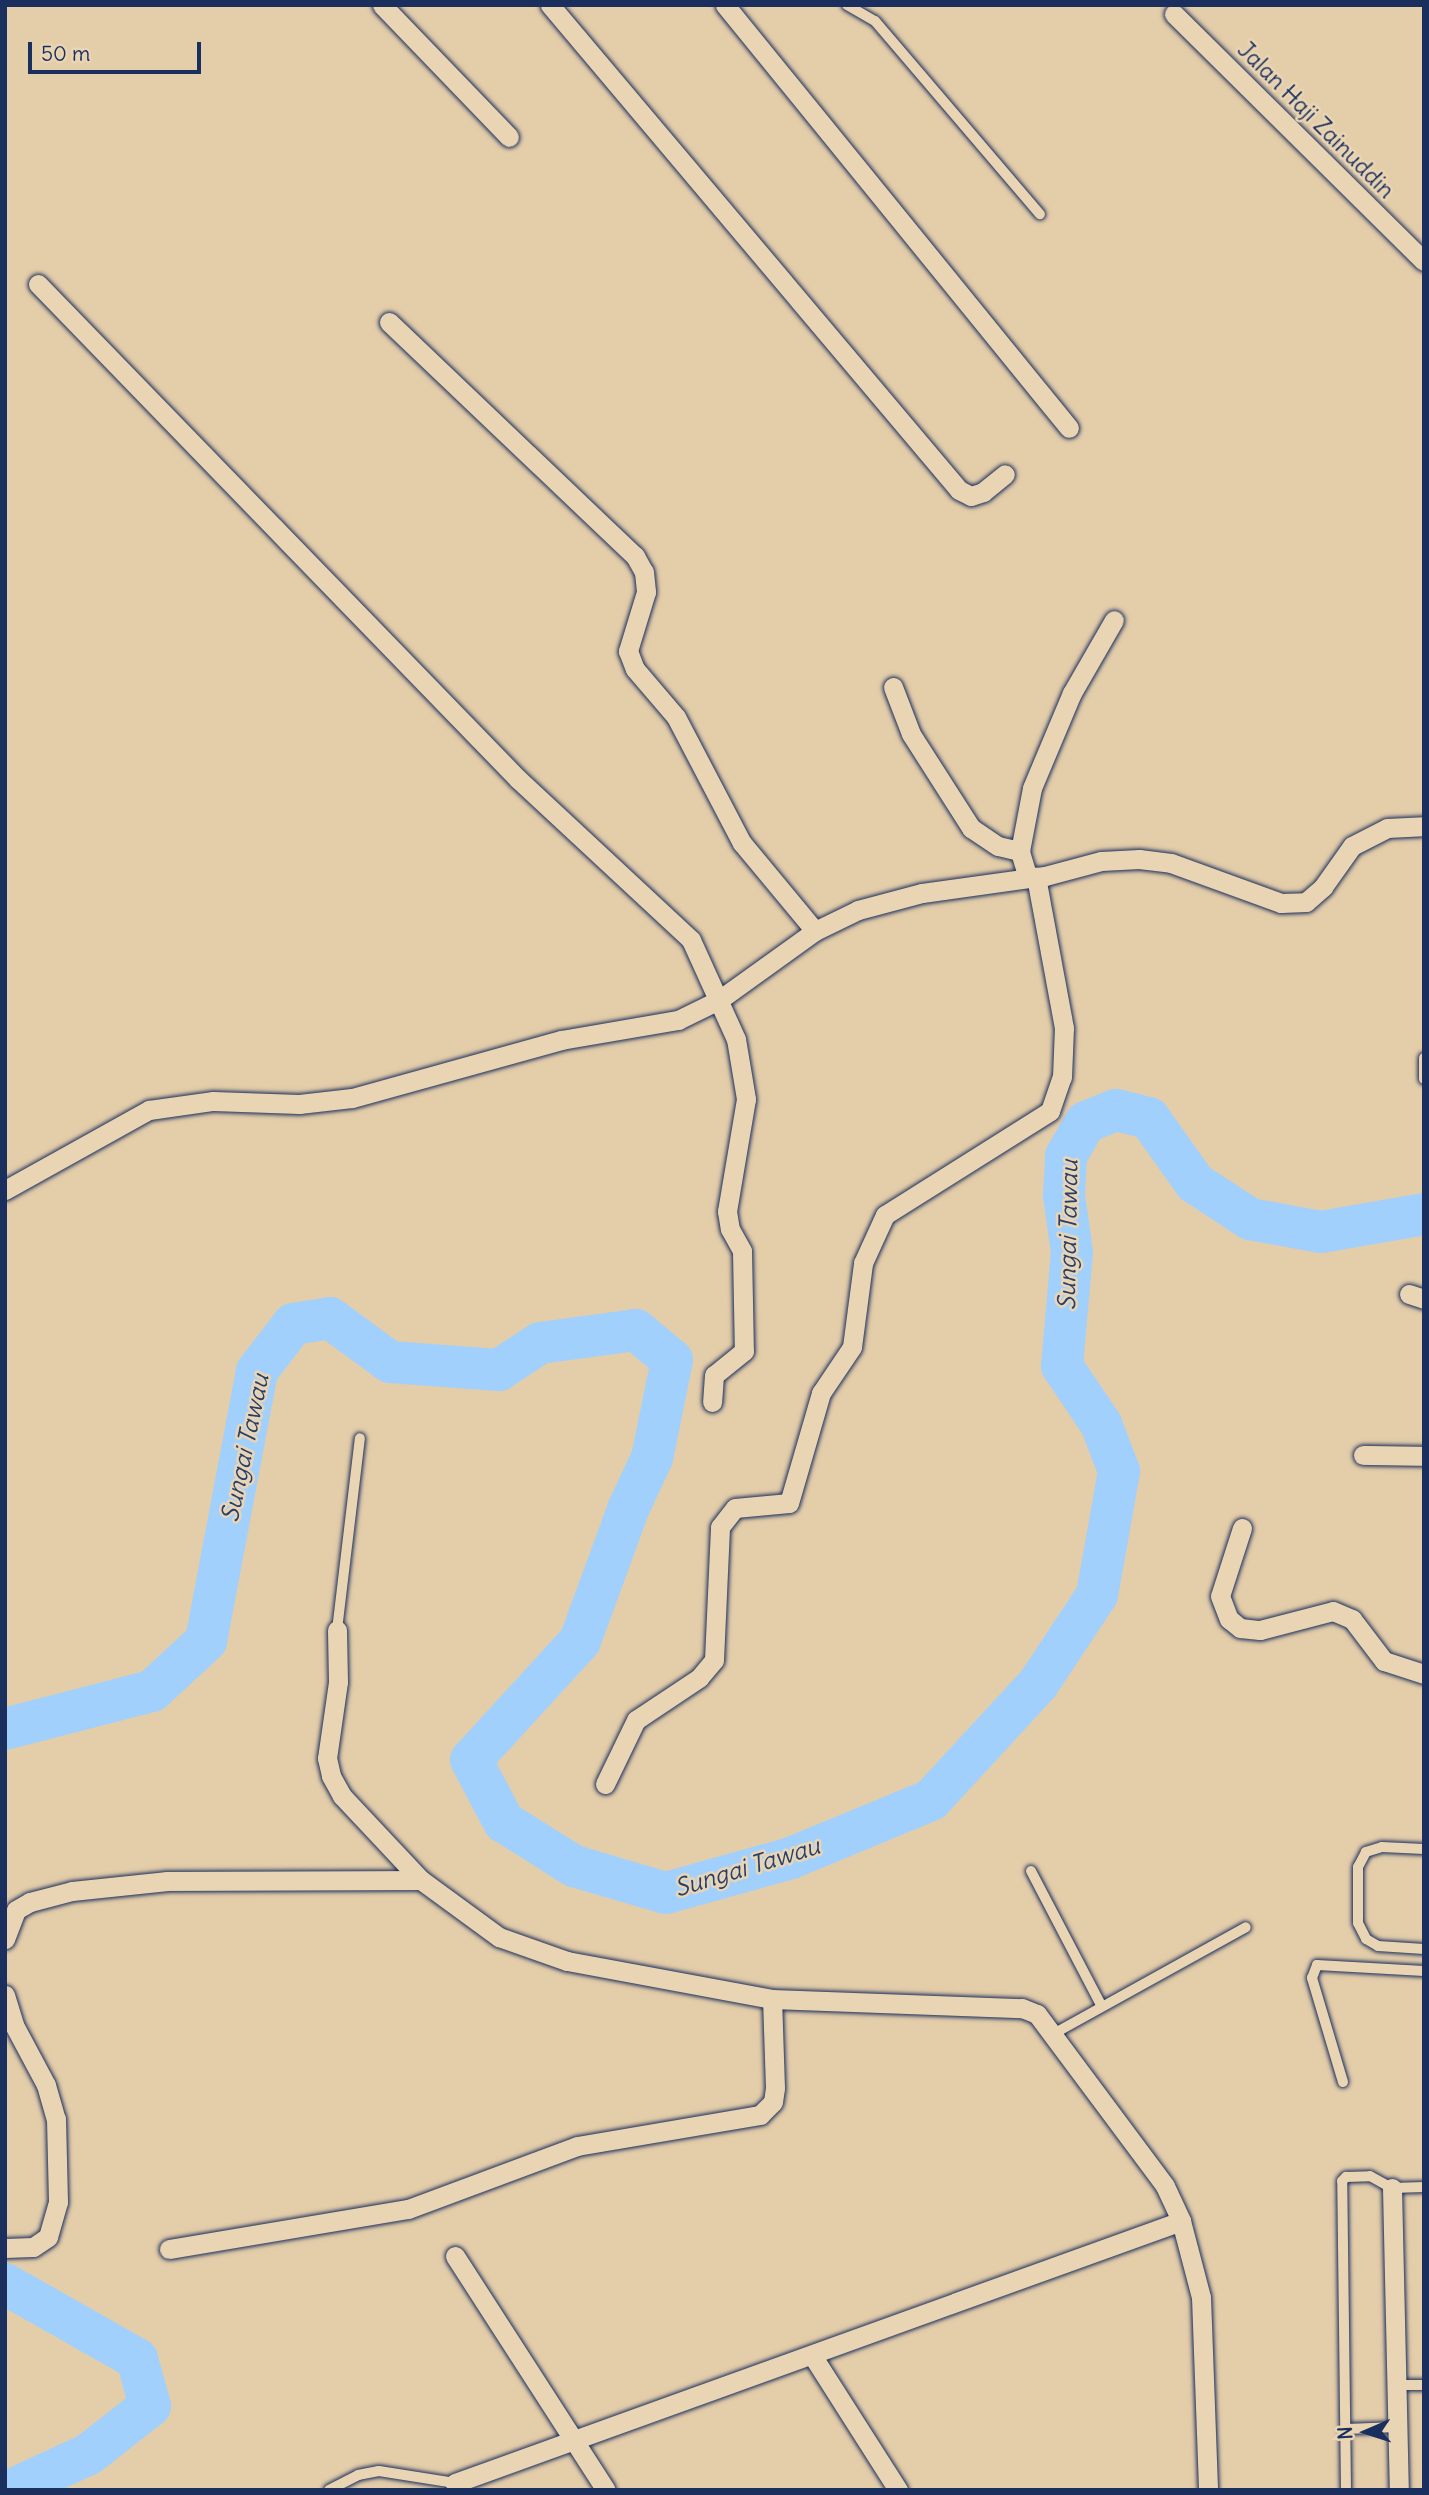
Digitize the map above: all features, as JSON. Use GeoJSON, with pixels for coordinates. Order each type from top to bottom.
{"type":"FeatureCollection","features":[{"type":"Feature","properties":{"kind":"street"},"geometry":{"type":"LineString","coordinates":[[382,5],[509,137]]}},
{"type":"Feature","properties":{"kind":"street"},"geometry":{"type":"LineString","coordinates":[[551,5],[959,490],[971,496],[983,492],[1005,474]]}},
{"type":"Feature","properties":{"kind":"street"},"geometry":{"type":"LineString","coordinates":[[725,5],[1069,428]]}},
{"type":"Feature","properties":{"kind":"street","name":"Jalan Haji Zainuddin"},"geometry":{"type":"LineString","coordinates":[[1174,14],[1424,261]]}},
{"type":"Feature","properties":{"kind":"street"},"geometry":{"type":"LineString","coordinates":[[38,284],[518,779],[691,940],[741,1055],[746,1099],[727,1211],[730,1229],[742,1251],[744,1351],[714,1375],[712,1402]]}},
{"type":"Feature","properties":{"kind":"street"},"geometry":{"type":"LineString","coordinates":[[389,323],[635,556],[644,572],[646,592],[628,651],[635,669],[676,717],[742,843],[814,931]]}},
{"type":"Feature","properties":{"kind":"street"},"geometry":{"type":"LineString","coordinates":[[605,1784],[636,1720],[699,1678],[714,1660],[720,1527],[736,1508],[789,1503],[821,1393],[852,1347],[863,1263],[885,1214],[1050,1111],[1062,1077],[1064,1028],[1032,877],[1020,851],[1032,788],[1072,693],[1114,620]]}},
{"type":"Feature","properties":{"kind":"street"},"geometry":{"type":"LineString","coordinates":[[893,687],[911,734],[971,828],[998,846],[1020,851]]}},
{"type":"Feature","properties":{"kind":"street"},"geometry":{"type":"LineString","coordinates":[[5,1190],[149,1110],[213,1101],[299,1104],[352,1098],[561,1040],[678,1020],[719,1000],[814,931],[858,910],[922,893],[1032,877],[1101,861],[1139,859],[1171,863],[1281,903],[1306,902],[1323,887],[1352,846],[1387,828],[1424,826]]}},
{"type":"Feature","properties":{"kind":"street"},"geometry":{"type":"LineString","coordinates":[[1363,1455],[1424,1456]]}},
{"type":"Feature","properties":{"kind":"street"},"geometry":{"type":"LineString","coordinates":[[1242,1528],[1220,1595],[1229,1619],[1240,1628],[1260,1629],[1333,1611],[1352,1619],[1384,1661],[1424,1674]]}},
{"type":"Feature","properties":{"kind":"street"},"geometry":{"type":"LineString","coordinates":[[337,1630],[338,1682],[327,1758],[331,1776],[342,1796],[421,1880],[477,1925],[522,1946],[567,1961],[772,1999],[1022,2008],[1037,2014],[1055,2033],[1165,2186],[1181,2221],[1201,2297],[1208,2490]]}},
{"type":"Feature","properties":{"kind":"street"},"geometry":{"type":"LineString","coordinates":[[5,1939],[16,1910],[30,1902],[72,1891],[167,1881],[421,1880]]}},
{"type":"Feature","properties":{"kind":"street"},"geometry":{"type":"LineString","coordinates":[[5,1994],[14,2025],[46,2085],[56,2119],[58,2202],[48,2237],[33,2247],[5,2248]]}},
{"type":"Feature","properties":{"kind":"street"},"geometry":{"type":"LineString","coordinates":[[169,2249],[408,2209],[577,2146],[760,2115],[773,2102],[775,2088],[772,1999]]}},
{"type":"Feature","properties":{"kind":"street"},"geometry":{"type":"LineString","coordinates":[[1392,2188],[1399,2490]]}},
{"type":"Feature","properties":{"kind":"street"},"geometry":{"type":"LineString","coordinates":[[456,2486],[1181,2221]]}},
{"type":"Feature","properties":{"kind":"street"},"geometry":{"type":"LineString","coordinates":[[455,2256],[606,2490]]}},
{"type":"Feature","properties":{"kind":"street"},"geometry":{"type":"LineString","coordinates":[[812,2355],[898,2490]]}},
{"type":"Feature","properties":{"kind":"lane"},"geometry":{"type":"LineString","coordinates":[[847,5],[875,21],[1040,214]]}},
{"type":"Feature","properties":{"kind":"lane"},"geometry":{"type":"LineString","coordinates":[[1424,1058],[1424,1079]]}},
{"type":"Feature","properties":{"kind":"lane"},"geometry":{"type":"LineString","coordinates":[[337,1630],[360,1438]]}},
{"type":"Feature","properties":{"kind":"lane"},"geometry":{"type":"LineString","coordinates":[[1424,1849],[1382,1847],[1366,1852],[1358,1867],[1358,1923],[1366,1939],[1378,1946],[1424,1949]]}},
{"type":"Feature","properties":{"kind":"lane"},"geometry":{"type":"LineString","coordinates":[[1031,1871],[1101,2005]]}},
{"type":"Feature","properties":{"kind":"lane"},"geometry":{"type":"LineString","coordinates":[[1055,2033],[1101,2005],[1246,1927]]}},
{"type":"Feature","properties":{"kind":"lane"},"geometry":{"type":"LineString","coordinates":[[1343,2082],[1312,1978],[1317,1965],[1424,1971]]}},
{"type":"Feature","properties":{"kind":"lane"},"geometry":{"type":"LineString","coordinates":[[1346,2490],[1341,2185],[1346,2177],[1370,2176],[1392,2188],[1424,2187]]}},
{"type":"Feature","properties":{"kind":"lane"},"geometry":{"type":"LineString","coordinates":[[1397,2385],[1424,2385]]}},
{"type":"Feature","properties":{"kind":"lane"},"geometry":{"type":"LineString","coordinates":[[1346,2429],[1398,2427]]}},
{"type":"Feature","properties":{"kind":"lane"},"geometry":{"type":"LineString","coordinates":[[329,2490],[358,2475],[379,2471],[456,2486]]}},
{"type":"Feature","properties":{"kind":"waterway","name":"Sungai Tawau"},"geometry":{"type":"LineString","coordinates":[[5,1729],[152,1691],[206,1641],[257,1371],[293,1324],[330,1318],[390,1362],[499,1370],[540,1343],[636,1330],[672,1360],[652,1458],[629,1507],[580,1641],[471,1760],[504,1822],[574,1866],[666,1893],[791,1858],[931,1800],[1038,1684],[1097,1595],[1119,1471],[1101,1424],[1062,1366],[1072,1252],[1064,1196],[1066,1156],[1086,1122],[1116,1110],[1149,1118],[1195,1183],[1250,1219],[1321,1232],[1424,1214]]}},
{"type":"Feature","properties":{"kind":"waterway","name":"Sungai Tawau"},"geometry":{"type":"LineString","coordinates":[[5,2284],[137,2359],[150,2406],[89,2454],[11,2490]]}}]}
